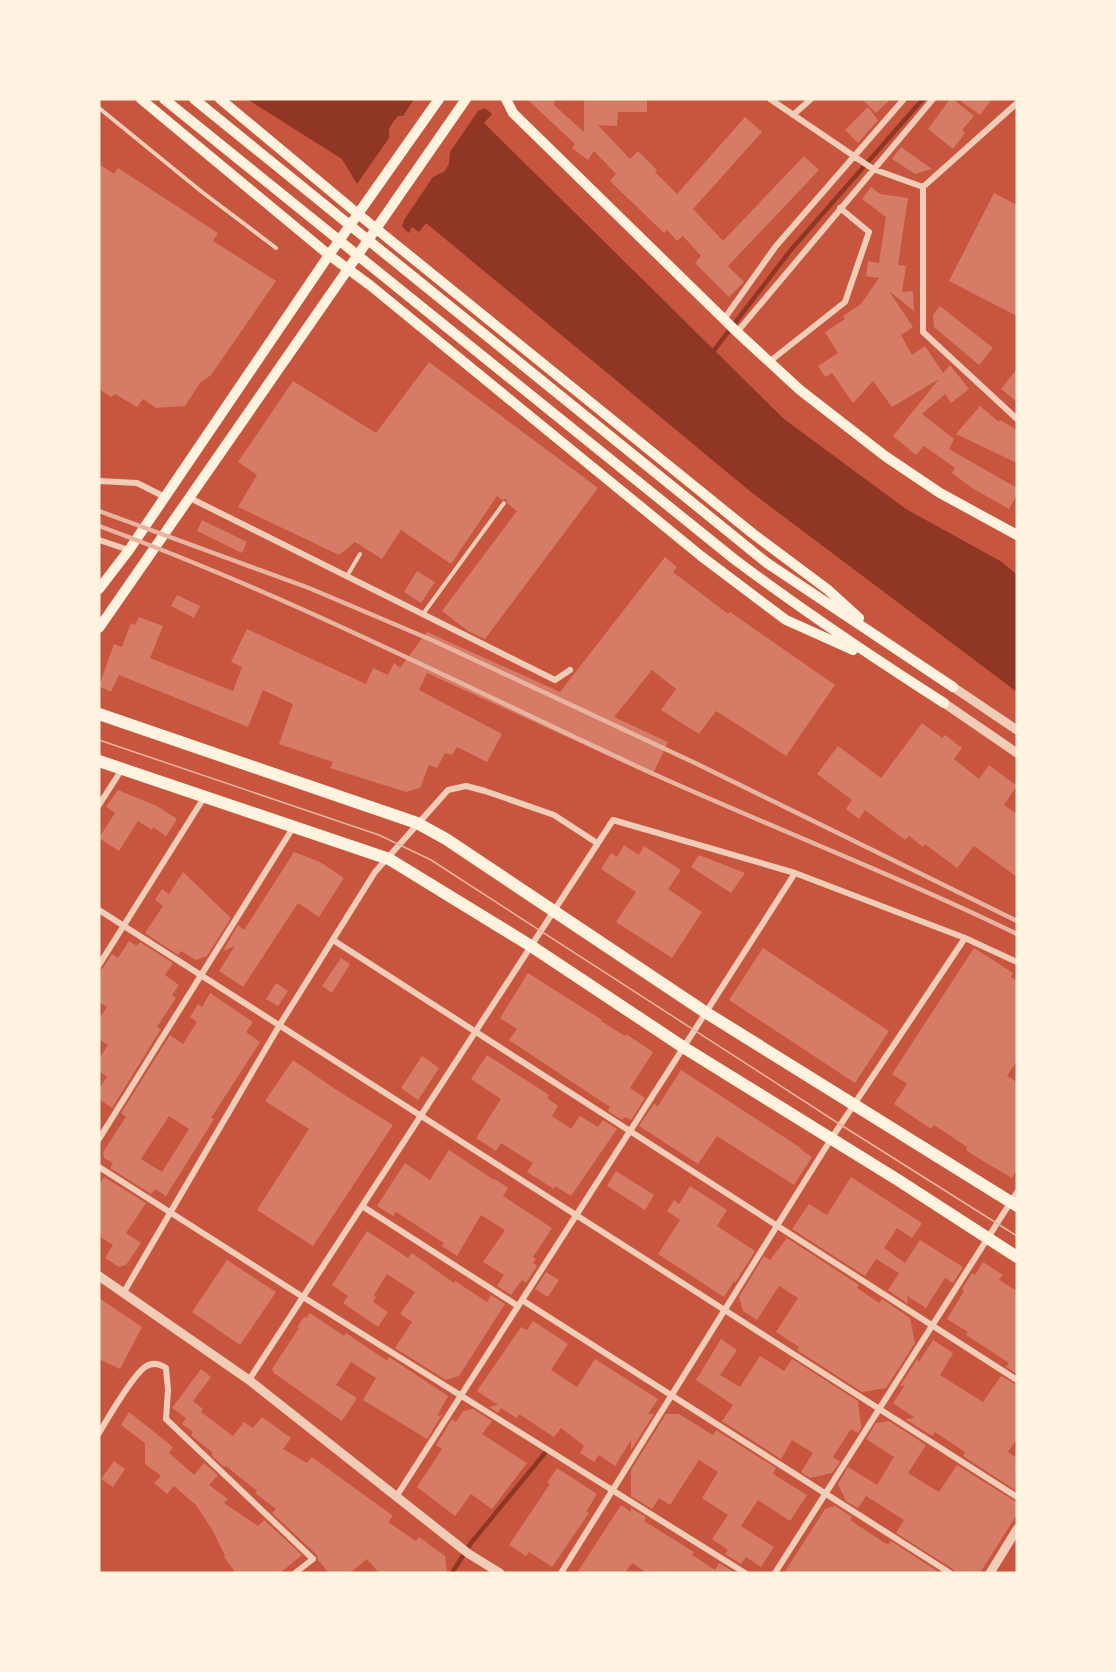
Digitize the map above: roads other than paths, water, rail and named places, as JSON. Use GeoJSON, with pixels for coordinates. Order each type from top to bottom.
{"type":"FeatureCollection","features":[{"type":"Feature","properties":{"kind":"highway"},"geometry":{"type":"LineString","coordinates":[[99,714],[417,823],[446,839],[552,912],[705,1012],[854,1105],[1015,1200]]}},
{"type":"Feature","properties":{"kind":"highway"},"geometry":{"type":"LineString","coordinates":[[99,761],[295,825],[389,859],[531,946],[683,1047],[1017,1257]]}},
{"type":"Feature","properties":{"kind":"main road"},"geometry":{"type":"LineString","coordinates":[[141,99],[329,255],[701,556],[786,620],[876,661]]}},
{"type":"Feature","properties":{"kind":"main road"},"geometry":{"type":"LineString","coordinates":[[164,99],[734,559],[793,604],[876,661],[944,703]]}},
{"type":"Feature","properties":{"kind":"main road"},"geometry":{"type":"LineString","coordinates":[[194,99],[767,563],[953,687]]}},
{"type":"Feature","properties":{"kind":"main road"},"geometry":{"type":"LineString","coordinates":[[220,99],[358,214],[752,533],[827,589],[879,637]]}},
{"type":"Feature","properties":{"kind":"main road"},"geometry":{"type":"LineString","coordinates":[[99,589],[129,550],[329,255],[439,99]]}},
{"type":"Feature","properties":{"kind":"main road"},"geometry":{"type":"LineString","coordinates":[[99,628],[466,99]]}},
{"type":"Feature","properties":{"kind":"main road"},"geometry":{"type":"LineString","coordinates":[[506,99],[513,113],[737,332],[800,390],[885,456],[940,493],[1015,530]]}},
{"type":"Feature","properties":{"kind":"street"},"geometry":{"type":"LineString","coordinates":[[770,99],[873,169],[923,188]]}},
{"type":"Feature","properties":{"kind":"street"},"geometry":{"type":"LineString","coordinates":[[793,115],[811,99]]}},
{"type":"Feature","properties":{"kind":"street"},"geometry":{"type":"LineString","coordinates":[[724,319],[776,246],[904,99]]}},
{"type":"Feature","properties":{"kind":"street"},"geometry":{"type":"LineString","coordinates":[[737,332],[933,99]]}},
{"type":"Feature","properties":{"kind":"street"},"geometry":{"type":"LineString","coordinates":[[1017,103],[923,188],[923,332],[1017,418]]}},
{"type":"Feature","properties":{"kind":"street"},"geometry":{"type":"LineString","coordinates":[[769,362],[845,302],[869,232],[840,208]]}},
{"type":"Feature","properties":{"kind":"street"},"geometry":{"type":"LineString","coordinates":[[99,481],[137,483],[165,497]]}},
{"type":"Feature","properties":{"kind":"street"},"geometry":{"type":"LineString","coordinates":[[190,498],[555,680],[570,670]]}},
{"type":"Feature","properties":{"kind":"street"},"geometry":{"type":"LineString","coordinates":[[99,540],[129,550]]}},
{"type":"Feature","properties":{"kind":"street"},"geometry":{"type":"LineString","coordinates":[[953,687],[1017,730]]}},
{"type":"Feature","properties":{"kind":"street"},"geometry":{"type":"LineString","coordinates":[[944,703],[1017,753]]}},
{"type":"Feature","properties":{"kind":"street"},"geometry":{"type":"LineString","coordinates":[[99,805],[122,768]]}},
{"type":"Feature","properties":{"kind":"street"},"geometry":{"type":"LineString","coordinates":[[124,1292],[279,1026],[378,868],[389,859],[417,823],[448,790],[466,786],[554,815],[597,843]]}},
{"type":"Feature","properties":{"kind":"street"},"geometry":{"type":"LineString","coordinates":[[99,965],[206,796]]}},
{"type":"Feature","properties":{"kind":"street"},"geometry":{"type":"LineString","coordinates":[[249,1380],[613,820],[795,873],[965,938],[1017,962]]}},
{"type":"Feature","properties":{"kind":"street"},"geometry":{"type":"LineString","coordinates":[[99,1138],[295,825]]}},
{"type":"Feature","properties":{"kind":"street"},"geometry":{"type":"LineString","coordinates":[[396,1497],[795,873]]}},
{"type":"Feature","properties":{"kind":"street"},"geometry":{"type":"LineString","coordinates":[[99,910],[1017,1497]]}},
{"type":"Feature","properties":{"kind":"street"},"geometry":{"type":"LineString","coordinates":[[561,1573],[831,1139],[965,938]]}},
{"type":"Feature","properties":{"kind":"street"},"geometry":{"type":"LineString","coordinates":[[333,940],[1017,1380]]}},
{"type":"Feature","properties":{"kind":"street"},"geometry":{"type":"LineString","coordinates":[[99,1167],[745,1573]]}},
{"type":"Feature","properties":{"kind":"street"},"geometry":{"type":"LineString","coordinates":[[775,1573],[932,1325],[1015,1200]]}},
{"type":"Feature","properties":{"kind":"street"},"geometry":{"type":"LineString","coordinates":[[362,1206],[518,1306]]}},
{"type":"Feature","properties":{"kind":"street"},"geometry":{"type":"LineString","coordinates":[[99,1276],[249,1380],[469,1554],[500,1573]]}},
{"type":"Feature","properties":{"kind":"street"},"geometry":{"type":"LineString","coordinates":[[522,1300],[950,1573]]}},
{"type":"Feature","properties":{"kind":"street"},"geometry":{"type":"LineString","coordinates":[[99,1433],[145,1366],[160,1364],[166,1368],[168,1390],[166,1419],[313,1559],[295,1573]]}},
{"type":"Feature","properties":{"kind":"street"},"geometry":{"type":"LineString","coordinates":[[990,1573],[1017,1529]]}},
{"type":"Feature","properties":{"kind":"lane"},"geometry":{"type":"LineString","coordinates":[[99,108],[202,192],[276,248]]}},
{"type":"Feature","properties":{"kind":"lane"},"geometry":{"type":"LineString","coordinates":[[423,615],[504,503]]}},
{"type":"Feature","properties":{"kind":"lane"},"geometry":{"type":"LineString","coordinates":[[347,577],[360,554]]}},
{"type":"Feature","properties":{"kind":"waterway"},"geometry":{"type":"LineString","coordinates":[[712,353],[790,251],[923,99]]}},
{"type":"Feature","properties":{"kind":"waterway"},"geometry":{"type":"LineString","coordinates":[[452,1573],[471,1543],[545,1453]]}},
{"type":"Feature","properties":{"kind":"tram line"},"geometry":{"type":"LineString","coordinates":[[99,740],[379,835],[431,860],[1017,1236]]}},
{"type":"Feature","properties":{"kind":"railway"},"geometry":{"type":"LineString","coordinates":[[99,511],[309,588],[434,641],[693,762],[1017,921]]}},
{"type":"Feature","properties":{"kind":"railway"},"geometry":{"type":"LineString","coordinates":[[99,526],[307,612],[647,771],[1017,934]]}}]}
